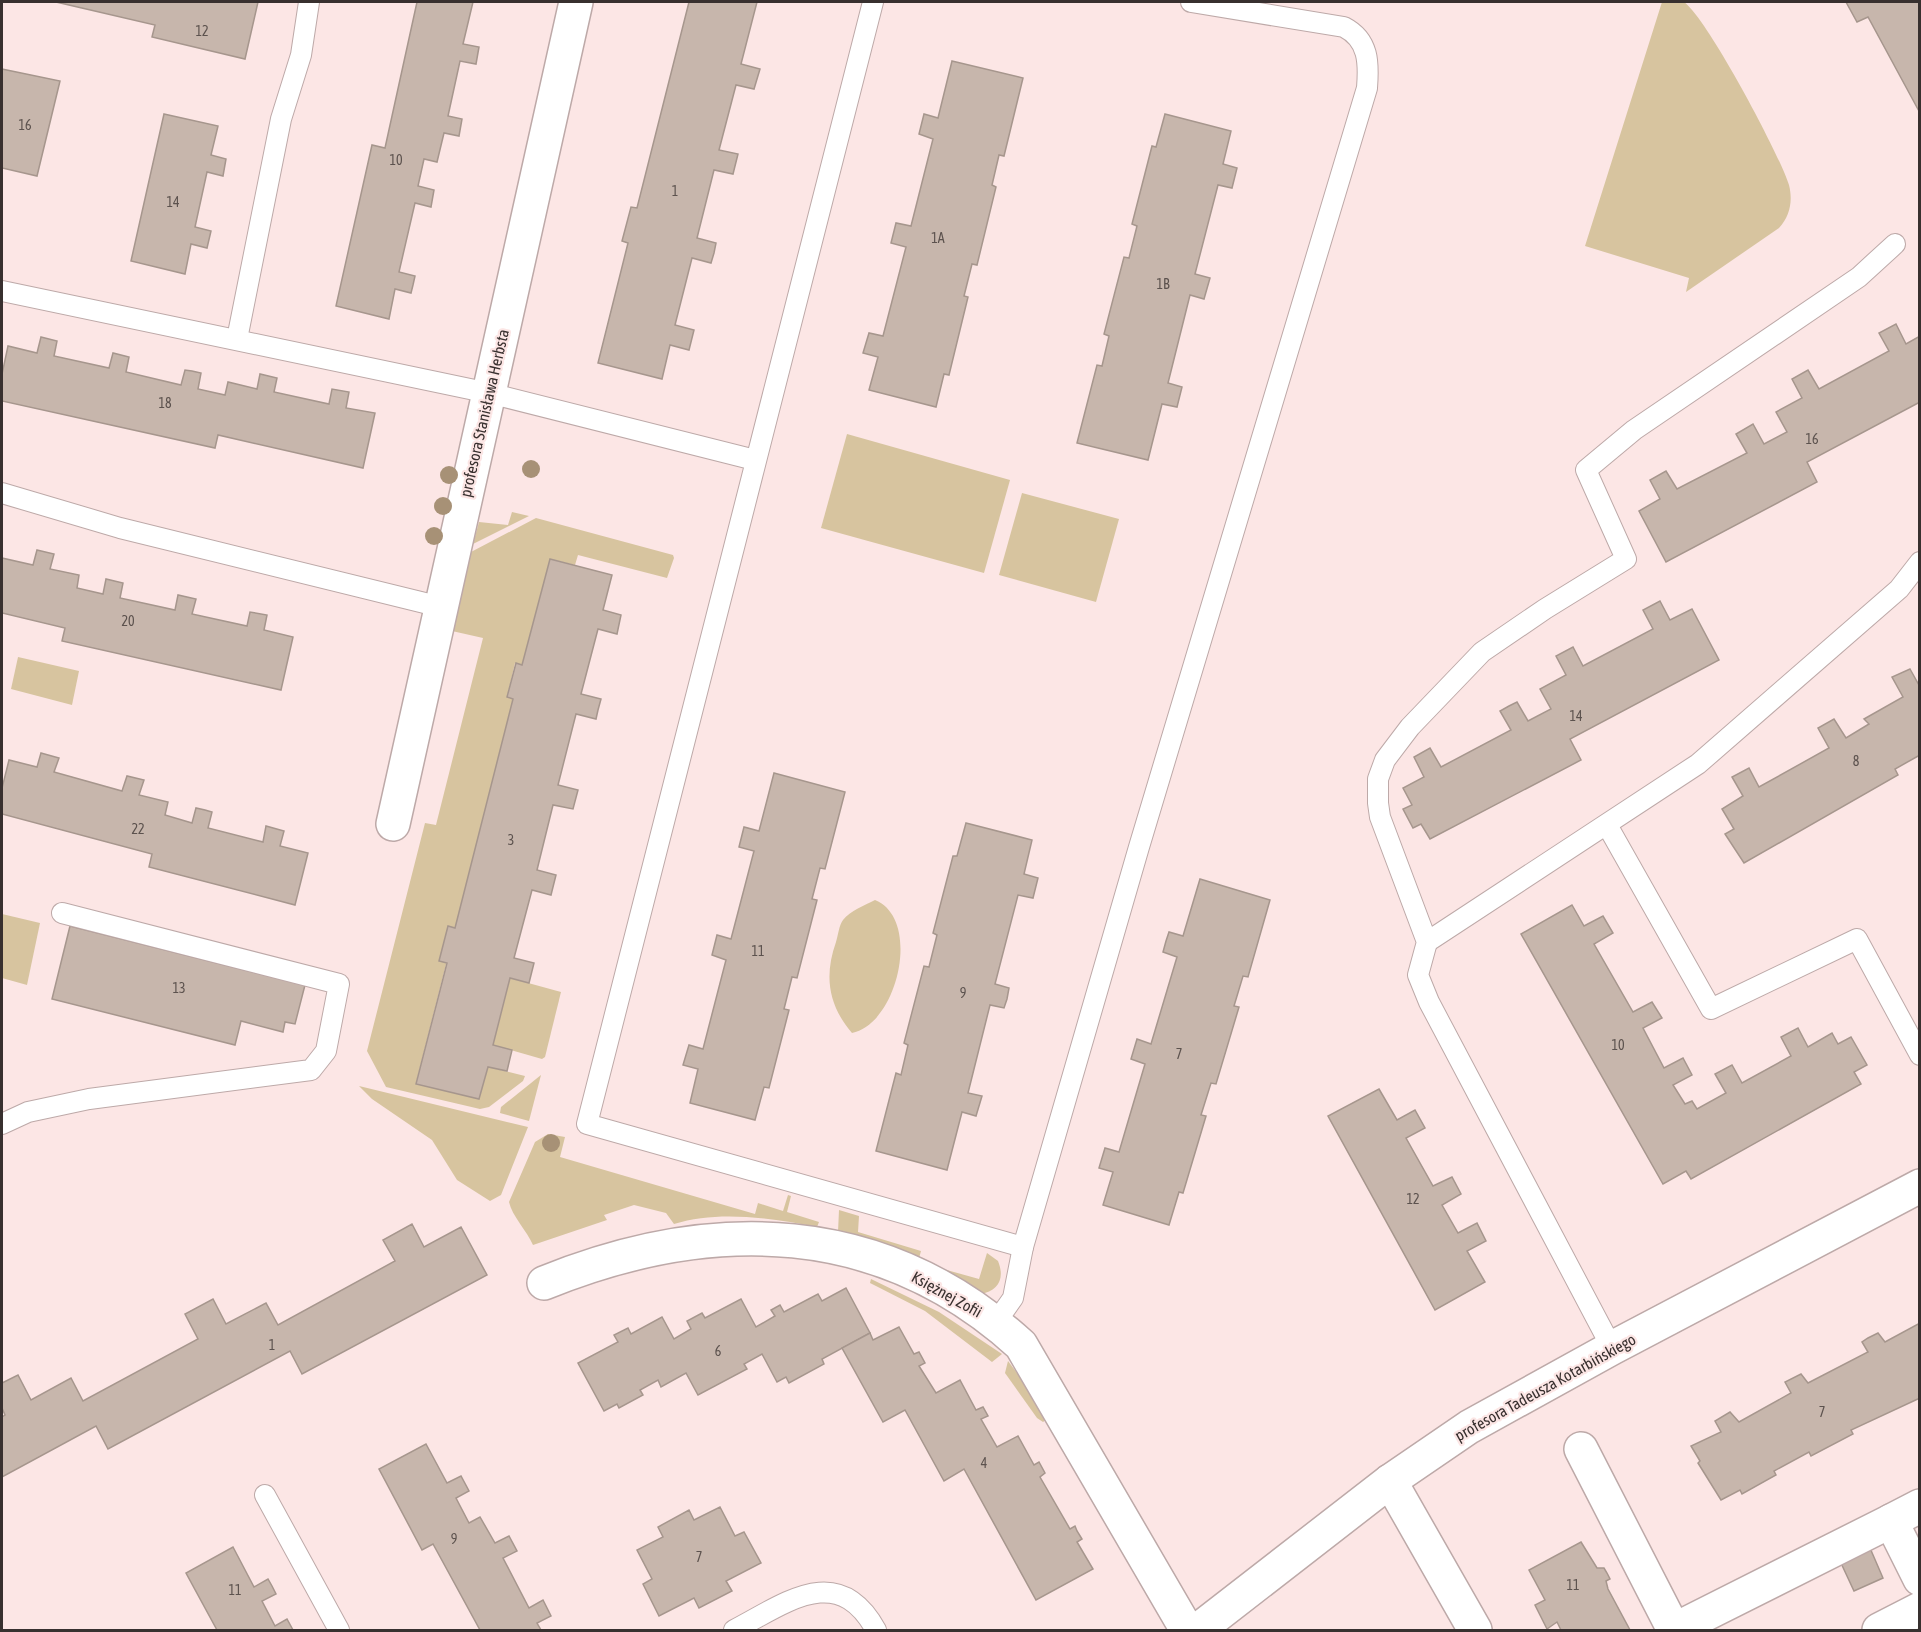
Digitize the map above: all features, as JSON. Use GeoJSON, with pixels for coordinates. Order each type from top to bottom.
{"type":"FeatureCollection","features":[{"type":"Feature","properties":{"kind":"street","name":"profesora Stanisława Herbsta"},"geometry":{"type":"LineString","coordinates":[[393,824],[576,2]]}},
{"type":"Feature","properties":{"kind":"street","name":"profesora Tadeusza Kotarbińskiego"},"geometry":{"type":"LineString","coordinates":[[1198,1630],[1390,1481],[1469,1427],[1612,1348],[1920,1186]]}},
{"type":"Feature","properties":{"kind":"street","name":"Księżnej Zofii"},"geometry":{"type":"LineString","coordinates":[[544,1283],[592,1264],[671,1245],[741,1238],[787,1238],[834,1245],[892,1264],[939,1287],[996,1322],[1022,1345],[1187,1630]]}},
{"type":"Feature","properties":{"kind":"street"},"geometry":{"type":"LineString","coordinates":[[1581,1449],[1674,1630],[1920,1506]]}},
{"type":"Feature","properties":{"kind":"street"},"geometry":{"type":"LineString","coordinates":[[1390,1481],[1475,1630]]}},
{"type":"Feature","properties":{"kind":"street"},"geometry":{"type":"LineString","coordinates":[[1891,1521],[1920,1579]]}},
{"type":"Feature","properties":{"kind":"street"},"geometry":{"type":"LineString","coordinates":[[1879,1630],[1920,1609]]}},
{"type":"Feature","properties":{"kind":"lane"},"geometry":{"type":"LineString","coordinates":[[237,339],[281,119],[301,55],[309,2]]}},
{"type":"Feature","properties":{"kind":"lane"},"geometry":{"type":"LineString","coordinates":[[873,2],[587,1124],[1023,1247]]}},
{"type":"Feature","properties":{"kind":"lane"},"geometry":{"type":"LineString","coordinates":[[996,1322],[1013,1298],[1023,1247],[1139,847],[1366,88],[1365,48],[1360,38],[1344,27],[1191,2]]}},
{"type":"Feature","properties":{"kind":"lane"},"geometry":{"type":"LineString","coordinates":[[1612,1348],[1429,1002],[1418,975],[1427,942],[1380,817],[1377,790],[1385,760],[1410,727],[1482,652],[1545,609],[1626,559],[1586,470],[1634,430],[1859,277],[1895,244]]}},
{"type":"Feature","properties":{"kind":"lane"},"geometry":{"type":"LineString","coordinates":[[2,291],[489,393],[755,460]]}},
{"type":"Feature","properties":{"kind":"lane"},"geometry":{"type":"LineString","coordinates":[[2,493],[120,528],[441,607]]}},
{"type":"Feature","properties":{"kind":"lane"},"geometry":{"type":"LineString","coordinates":[[1427,942],[1608,825],[1717,750],[1899,589],[1920,562]]}},
{"type":"Feature","properties":{"kind":"lane"},"geometry":{"type":"LineString","coordinates":[[1608,825],[1711,1009],[1857,939],[1920,1056]]}},
{"type":"Feature","properties":{"kind":"lane"},"geometry":{"type":"LineString","coordinates":[[2,1124],[28,1112],[89,1099],[311,1070],[326,1051],[339,984],[62,913]]}},
{"type":"Feature","properties":{"kind":"lane"},"geometry":{"type":"LineString","coordinates":[[265,1495],[339,1630]]}},
{"type":"Feature","properties":{"kind":"lane"},"geometry":{"type":"LineString","coordinates":[[734,1630],[785,1603],[809,1593],[827,1590],[859,1604],[876,1630]]}},
{"type":"Feature","properties":{"kind":"shaded area"},"geometry":{"type":"Polygon","coordinates":[[[1662,2],[1684,2],[1709,33],[1742,88],[1772,146],[1789,185],[1791,197],[1790,208],[1779,228],[1686,292],[1689,278],[1585,246],[1662,2]]]}},
{"type":"Feature","properties":{"kind":"shaded area"},"geometry":{"type":"Polygon","coordinates":[[[847,434],[1010,480],[984,573],[821,528],[847,434]]]}},
{"type":"Feature","properties":{"kind":"shaded area"},"geometry":{"type":"Polygon","coordinates":[[[1022,493],[1119,519],[1096,602],[999,575],[1022,493]]]}},
{"type":"Feature","properties":{"kind":"shaded area"},"geometry":{"type":"Polygon","coordinates":[[[512,512],[529,516],[473,544],[479,522],[508,525],[512,512]]]}},
{"type":"Feature","properties":{"kind":"shaded area"},"geometry":{"type":"Polygon","coordinates":[[[536,518],[673,555],[674,558],[667,578],[578,555],[575,565],[550,559],[522,665],[515,663],[507,697],[513,699],[416,1083],[479,1099],[488,1067],[525,1076],[523,1081],[489,1107],[480,1109],[386,1087],[367,1051],[425,823],[436,825],[483,638],[452,631],[471,552],[536,518]]]}},
{"type":"Feature","properties":{"kind":"shaded area"},"geometry":{"type":"Polygon","coordinates":[[[18,657],[79,671],[72,705],[11,689],[18,657]]]}},
{"type":"Feature","properties":{"kind":"shaded area"},"geometry":{"type":"Polygon","coordinates":[[[875,900],[889,911],[898,928],[901,948],[898,970],[892,992],[882,1011],[868,1025],[852,1033],[838,1012],[830,990],[832,955],[843,920],[854,911],[875,900]]]}},
{"type":"Feature","properties":{"kind":"shaded area"},"geometry":{"type":"Polygon","coordinates":[[[2,914],[40,923],[27,985],[2,978],[2,914]]]}},
{"type":"Feature","properties":{"kind":"shaded area"},"geometry":{"type":"Polygon","coordinates":[[[510,978],[561,992],[545,1057],[542,1059],[493,1045],[510,978]]]}},
{"type":"Feature","properties":{"kind":"shaded area"},"geometry":{"type":"Polygon","coordinates":[[[541,1075],[529,1121],[500,1113],[501,1107],[541,1075]]]}},
{"type":"Feature","properties":{"kind":"shaded area"},"geometry":{"type":"Polygon","coordinates":[[[359,1086],[528,1127],[501,1195],[490,1201],[457,1180],[432,1140],[372,1099],[359,1086]]]}},
{"type":"Feature","properties":{"kind":"shaded area"},"geometry":{"type":"Polygon","coordinates":[[[548,1134],[565,1137],[560,1157],[755,1214],[758,1203],[783,1211],[788,1195],[791,1196],[787,1212],[819,1222],[817,1227],[764,1218],[727,1216],[674,1224],[666,1213],[634,1205],[604,1215],[607,1220],[533,1245],[513,1213],[509,1202],[535,1142],[548,1134]]]}},
{"type":"Feature","properties":{"kind":"shaded area"},"geometry":{"type":"Polygon","coordinates":[[[839,1210],[859,1216],[858,1232],[921,1251],[918,1262],[979,1279],[987,1253],[998,1261],[1001,1273],[999,1283],[992,1290],[980,1294],[838,1232],[839,1210]]]}},
{"type":"Feature","properties":{"kind":"shaded area"},"geometry":{"type":"Polygon","coordinates":[[[871,1279],[939,1312],[1002,1354],[992,1362],[925,1311],[870,1283],[871,1279]]]}},
{"type":"Feature","properties":{"kind":"shaded area"},"geometry":{"type":"Polygon","coordinates":[[[1008,1361],[1050,1417],[1043,1422],[1037,1418],[1005,1373],[1008,1361]]]}},
{"type":"Feature","properties":{"kind":"building"},"geometry":{"type":"Polygon","coordinates":[[[56,2],[258,2],[245,59],[152,37],[155,25],[56,2]]]}},
{"type":"Feature","properties":{"kind":"building"},"geometry":{"type":"Polygon","coordinates":[[[417,2],[473,2],[463,44],[479,47],[476,64],[460,61],[448,116],[462,119],[459,136],[444,133],[437,162],[424,159],[418,186],[434,190],[431,207],[415,203],[399,272],[415,276],[413,285],[411,293],[395,289],[389,319],[336,306],[372,145],[385,148],[417,2]]]}},
{"type":"Feature","properties":{"kind":"building"},"geometry":{"type":"Polygon","coordinates":[[[689,2],[757,2],[741,64],[760,69],[754,89],[736,85],[719,150],[738,154],[733,174],[714,170],[697,238],[716,243],[714,253],[711,263],[692,258],[675,325],[694,330],[689,350],[670,345],[662,379],[598,363],[628,243],[622,241],[631,207],[637,208],[689,2]]]}},
{"type":"Feature","properties":{"kind":"building"},"geometry":{"type":"Polygon","coordinates":[[[1846,2],[1920,2],[1920,113],[1868,17],[1857,22],[1846,2]]]}},
{"type":"Feature","properties":{"kind":"building"},"geometry":{"type":"Polygon","coordinates":[[[952,61],[1023,78],[1004,156],[999,155],[992,185],[996,187],[977,265],[972,264],[964,296],[968,297],[949,375],[944,374],[936,407],[869,390],[878,357],[863,353],[869,333],[883,336],[906,247],[891,243],[896,223],[911,226],[933,139],[919,134],[924,114],[938,118],[952,61]]]}},
{"type":"Feature","properties":{"kind":"building"},"geometry":{"type":"Polygon","coordinates":[[[2,69],[60,81],[37,176],[2,168],[2,69]]]}},
{"type":"Feature","properties":{"kind":"building"},"geometry":{"type":"Polygon","coordinates":[[[164,114],[218,126],[211,155],[226,159],[223,176],[207,172],[195,227],[211,231],[207,248],[191,244],[185,274],[131,261],[164,114]]]}},
{"type":"Feature","properties":{"kind":"building"},"geometry":{"type":"Polygon","coordinates":[[[1165,114],[1231,131],[1223,164],[1237,168],[1232,188],[1218,185],[1195,274],[1210,278],[1204,299],[1190,295],[1168,383],[1182,387],[1177,407],[1162,404],[1148,460],[1077,443],[1097,365],[1102,366],[1109,336],[1104,334],[1124,257],[1129,258],[1137,226],[1132,224],[1152,146],[1156,147],[1165,114]]]}},
{"type":"Feature","properties":{"kind":"building"},"geometry":{"type":"Polygon","coordinates":[[[1896,324],[1906,344],[1920,336],[1920,402],[1807,462],[1817,482],[1666,562],[1639,511],[1660,499],[1650,480],[1666,471],[1677,489],[1747,453],[1736,434],[1753,424],[1764,444],[1787,432],[1776,412],[1802,398],[1792,379],[1808,370],[1819,389],[1889,351],[1879,333],[1896,324]]]}},
{"type":"Feature","properties":{"kind":"building"},"geometry":{"type":"Polygon","coordinates":[[[41,337],[57,341],[54,356],[109,368],[113,353],[129,357],[126,372],[181,385],[185,370],[201,373],[198,389],[225,395],[228,382],[257,389],[260,374],[277,378],[274,392],[329,404],[332,389],[349,392],[346,408],[375,413],[363,468],[218,435],[215,448],[2,401],[2,374],[8,346],[37,353],[41,337]]]}},
{"type":"Feature","properties":{"kind":"building"},"geometry":{"type":"Polygon","coordinates":[[[37,550],[54,554],[50,569],[79,575],[77,588],[103,594],[106,579],[123,583],[120,598],[175,610],[178,595],[196,599],[192,614],[247,626],[250,612],[267,615],[264,630],[293,637],[281,690],[62,641],[65,628],[2,613],[2,558],[33,565],[37,550]]]}},
{"type":"Feature","properties":{"kind":"building"},"geometry":{"type":"Polygon","coordinates":[[[550,559],[612,575],[603,610],[621,615],[617,634],[598,629],[581,694],[601,699],[596,719],[576,714],[558,785],[578,790],[573,809],[553,805],[537,870],[556,875],[551,895],[532,890],[514,958],[534,963],[529,983],[510,978],[493,1045],[512,1050],[507,1071],[488,1067],[479,1099],[416,1084],[447,963],[439,961],[448,926],[455,928],[513,699],[507,697],[516,663],[522,665],[550,559]]]}},
{"type":"Feature","properties":{"kind":"building"},"geometry":{"type":"Polygon","coordinates":[[[1660,601],[1670,620],[1692,609],[1719,660],[1570,739],[1581,760],[1430,839],[1421,824],[1413,828],[1403,809],[1412,805],[1403,788],[1424,777],[1414,757],[1430,748],[1441,767],[1511,730],[1500,711],[1509,706],[1517,702],[1528,721],[1551,709],[1540,689],[1566,675],[1556,656],[1573,647],[1583,666],[1653,629],[1643,610],[1660,601]]]}},
{"type":"Feature","properties":{"kind":"building"},"geometry":{"type":"Polygon","coordinates":[[[1910,669],[1920,687],[1920,755],[1895,769],[1898,775],[1744,863],[1725,834],[1734,829],[1722,809],[1743,796],[1732,777],[1749,768],[1759,787],[1829,748],[1818,728],[1834,719],[1846,738],[1869,724],[1864,719],[1903,697],[1892,677],[1910,669]]]}},
{"type":"Feature","properties":{"kind":"building"},"geometry":{"type":"Polygon","coordinates":[[[41,753],[59,758],[54,772],[122,791],[127,776],[144,780],[139,795],[168,802],[165,815],[192,823],[196,808],[205,810],[212,812],[208,828],[263,842],[266,826],[284,831],[280,846],[308,853],[295,905],[149,867],[152,854],[2,814],[2,788],[9,760],[37,767],[41,753]]]}},
{"type":"Feature","properties":{"kind":"building"},"geometry":{"type":"Polygon","coordinates":[[[774,773],[845,792],[825,869],[820,868],[812,899],[817,900],[797,978],[792,977],[784,1009],[789,1010],[769,1088],[764,1087],[755,1120],[690,1103],[698,1069],[683,1065],[689,1045],[703,1049],[726,960],[712,955],[717,935],[731,939],[754,851],[739,847],[744,827],[759,831],[774,773]]]}},
{"type":"Feature","properties":{"kind":"building"},"geometry":{"type":"Polygon","coordinates":[[[966,823],[1032,840],[1024,874],[1038,878],[1033,898],[1018,895],[995,984],[1009,988],[1007,999],[1004,1008],[990,1005],[968,1093],[982,1096],[976,1116],[962,1112],[947,1170],[876,1151],[896,1073],[901,1075],[908,1045],[904,1043],[924,966],[929,967],[937,935],[933,933],[953,856],[957,856],[966,823]]]}},
{"type":"Feature","properties":{"kind":"building"},"geometry":{"type":"Polygon","coordinates":[[[1200,879],[1270,900],[1248,977],[1243,976],[1234,1006],[1239,1007],[1216,1084],[1211,1083],[1201,1115],[1206,1116],[1183,1193],[1179,1192],[1169,1225],[1103,1205],[1113,1172],[1099,1168],[1105,1148],[1119,1152],[1145,1064],[1131,1059],[1137,1039],[1151,1044],[1177,957],[1163,952],[1166,941],[1169,932],[1183,936],[1200,879]]]}},
{"type":"Feature","properties":{"kind":"building"},"geometry":{"type":"Polygon","coordinates":[[[1572,905],[1584,926],[1603,916],[1613,933],[1594,944],[1633,1012],[1652,1002],[1662,1018],[1643,1028],[1664,1068],[1683,1058],[1692,1075],[1673,1085],[1685,1104],[1692,1101],[1697,1109],[1726,1093],[1715,1074],[1732,1065],[1742,1083],[1791,1056],[1781,1037],[1798,1028],[1808,1047],[1832,1033],[1838,1044],[1851,1037],[1867,1065],[1854,1072],[1861,1084],[1691,1179],[1686,1171],[1663,1184],[1521,934],[1572,905]]]}},
{"type":"Feature","properties":{"kind":"building"},"geometry":{"type":"Polygon","coordinates":[[[70,926],[305,985],[295,1024],[285,1022],[283,1032],[241,1021],[235,1045],[52,999],[70,926]]]}},
{"type":"Feature","properties":{"kind":"building"},"geometry":{"type":"Polygon","coordinates":[[[1379,1089],[1397,1120],[1415,1110],[1425,1128],[1406,1138],[1433,1186],[1452,1177],[1461,1194],[1442,1205],[1458,1233],[1477,1223],[1486,1241],[1467,1251],[1485,1282],[1435,1310],[1328,1116],[1379,1089]]]}},
{"type":"Feature","properties":{"kind":"building"},"geometry":{"type":"Polygon","coordinates":[[[412,1224],[424,1247],[461,1227],[487,1275],[302,1374],[290,1351],[108,1449],[96,1426],[2,1477],[2,1417],[5,1415],[2,1408],[2,1383],[18,1375],[31,1400],[71,1378],[83,1401],[198,1339],[185,1314],[213,1299],[226,1324],[266,1303],[278,1325],[395,1261],[383,1240],[412,1224]]]}},
{"type":"Feature","properties":{"kind":"building"},"geometry":{"type":"Polygon","coordinates":[[[846,1288],[870,1333],[822,1359],[824,1364],[789,1383],[786,1377],[777,1382],[762,1354],[744,1364],[747,1369],[698,1395],[686,1373],[661,1387],[658,1380],[640,1390],[643,1395],[619,1408],[617,1404],[604,1411],[578,1363],[618,1342],[614,1335],[628,1328],[631,1334],[662,1317],[674,1339],[691,1329],[687,1321],[702,1313],[705,1318],[741,1299],[756,1327],[775,1316],[771,1310],[780,1305],[784,1312],[818,1294],[822,1301],[846,1288]]]}},
{"type":"Feature","properties":{"kind":"building"},"geometry":{"type":"Polygon","coordinates":[[[1920,1323],[1920,1398],[1851,1430],[1853,1434],[1811,1456],[1809,1452],[1774,1471],[1776,1475],[1742,1494],[1740,1490],[1721,1500],[1698,1463],[1700,1461],[1691,1446],[1721,1432],[1715,1421],[1730,1412],[1739,1422],[1791,1393],[1785,1382],[1801,1374],[1808,1383],[1868,1352],[1862,1342],[1868,1338],[1878,1333],[1885,1342],[1920,1323]]]}},
{"type":"Feature","properties":{"kind":"building"},"geometry":{"type":"Polygon","coordinates":[[[899,1327],[914,1354],[919,1352],[925,1363],[919,1366],[936,1393],[960,1380],[976,1410],[983,1407],[988,1416],[981,1419],[997,1447],[1018,1436],[1034,1465],[1039,1462],[1045,1473],[1040,1477],[1070,1529],[1075,1526],[1082,1539],[1077,1542],[1093,1569],[1036,1600],[964,1469],[944,1481],[905,1410],[883,1422],[842,1348],[870,1333],[873,1340],[899,1327]]]}},
{"type":"Feature","properties":{"kind":"building"},"geometry":{"type":"Polygon","coordinates":[[[426,1444],[447,1483],[461,1476],[469,1491],[456,1498],[469,1523],[480,1517],[495,1543],[509,1536],[517,1551],[503,1558],[529,1608],[543,1600],[551,1616],[537,1623],[541,1630],[480,1630],[433,1544],[422,1550],[379,1469],[426,1444]]]}},
{"type":"Feature","properties":{"kind":"building"},"geometry":{"type":"Polygon","coordinates":[[[720,1507],[735,1536],[744,1532],[761,1563],[726,1581],[732,1591],[699,1608],[694,1598],[659,1616],[643,1584],[652,1579],[637,1550],[663,1537],[658,1527],[689,1510],[694,1520],[720,1507]]]}},
{"type":"Feature","properties":{"kind":"building"},"geometry":{"type":"Polygon","coordinates":[[[1581,1542],[1597,1568],[1604,1568],[1607,1573],[1610,1579],[1606,1581],[1608,1589],[1630,1630],[1561,1630],[1557,1622],[1547,1629],[1535,1605],[1545,1600],[1529,1570],[1581,1542]]]}},
{"type":"Feature","properties":{"kind":"building"},"geometry":{"type":"Polygon","coordinates":[[[233,1547],[254,1587],[268,1579],[272,1586],[276,1594],[262,1601],[275,1626],[287,1619],[293,1630],[217,1630],[186,1573],[233,1547]]]}},
{"type":"Feature","properties":{"kind":"building"},"geometry":{"type":"Polygon","coordinates":[[[1870,1548],[1883,1578],[1854,1591],[1840,1561],[1870,1548]]]}}]}
